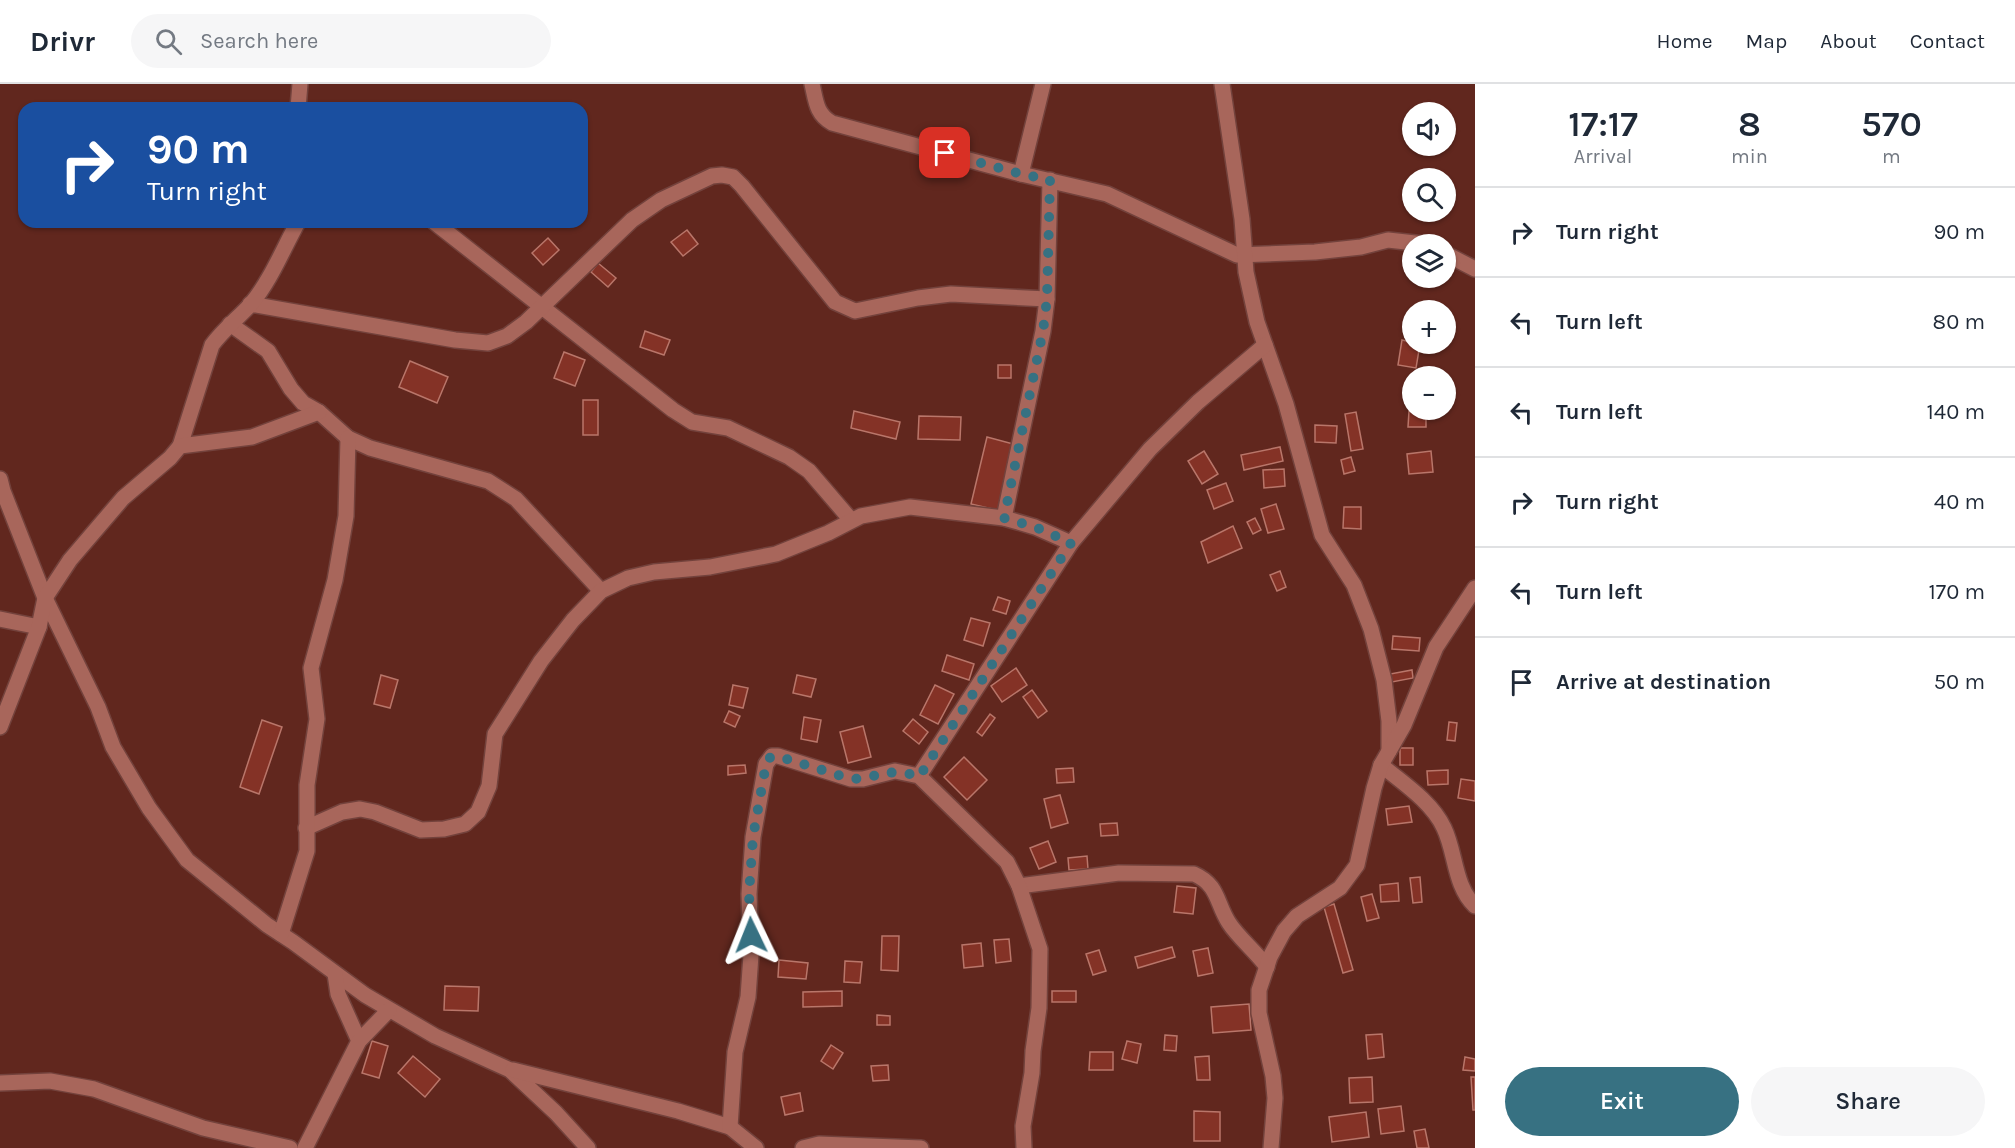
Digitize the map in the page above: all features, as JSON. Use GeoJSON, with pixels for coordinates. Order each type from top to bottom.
{"type":"FeatureCollection","features":[{"type":"Feature","properties":{"kind":"street"},"geometry":{"type":"LineString","coordinates":[[298,102],[300,84]]}},
{"type":"Feature","properties":{"kind":"street"},"geometry":{"type":"LineString","coordinates":[[812,84],[823,118],[832,123],[1021,174],[1107,194],[1237,255],[1327,251],[1361,247],[1388,240],[1402,242]]}},
{"type":"Feature","properties":{"kind":"street"},"geometry":{"type":"LineString","coordinates":[[1021,174],[1043,84]]}},
{"type":"Feature","properties":{"kind":"street"},"geometry":{"type":"LineString","coordinates":[[1222,84],[1246,272],[1257,322],[1286,404],[1322,534],[1354,585],[1371,629],[1384,680],[1389,721],[1389,751]]}},
{"type":"Feature","properties":{"kind":"street"},"geometry":{"type":"LineString","coordinates":[[250,304],[443,338],[488,343],[507,336],[543,308],[632,220],[661,200],[712,176],[722,175],[733,177],[742,186],[835,302],[845,308],[855,311],[866,310],[918,298],[951,294],[1047,299]]}},
{"type":"Feature","properties":{"kind":"street"},"geometry":{"type":"LineString","coordinates":[[1004,518],[1043,331],[1047,299],[1050,180]]}},
{"type":"Feature","properties":{"kind":"street"},"geometry":{"type":"LineString","coordinates":[[0,727],[39,627],[45,598],[70,560],[123,498],[170,458],[180,446],[212,345],[263,288],[295,228]]}},
{"type":"Feature","properties":{"kind":"street"},"geometry":{"type":"LineString","coordinates":[[442,228],[673,410],[692,422],[728,428],[789,457],[809,471],[851,520]]}},
{"type":"Feature","properties":{"kind":"street"},"geometry":{"type":"LineString","coordinates":[[1456,259],[1475,269]]}},
{"type":"Feature","properties":{"kind":"street"},"geometry":{"type":"LineString","coordinates":[[230,324],[268,351],[291,389],[303,403],[319,412],[348,438],[370,448],[488,481],[516,499],[601,591]]}},
{"type":"Feature","properties":{"kind":"street"},"geometry":{"type":"LineString","coordinates":[[919,777],[1071,543],[1150,449],[1198,402],[1265,345]]}},
{"type":"Feature","properties":{"kind":"street"},"geometry":{"type":"LineString","coordinates":[[180,446],[252,437],[319,412]]}},
{"type":"Feature","properties":{"kind":"street"},"geometry":{"type":"LineString","coordinates":[[281,934],[307,851],[307,785],[317,719],[311,668],[335,580],[344,526],[348,438]]}},
{"type":"Feature","properties":{"kind":"street"},"geometry":{"type":"LineString","coordinates":[[0,479],[45,598],[98,707],[113,747],[149,808],[187,860],[267,925],[335,974],[389,1010],[435,1036],[510,1070],[678,1111],[730,1127],[756,1148]]}},
{"type":"Feature","properties":{"kind":"street"},"geometry":{"type":"LineString","coordinates":[[306,828],[342,812],[360,809],[375,812],[421,831],[465,824],[478,812],[489,786],[495,734],[541,661],[573,620],[601,591],[628,578],[654,572],[710,567],[776,554],[828,534],[861,516],[910,507],[1004,518],[1035,527],[1071,543]]}},
{"type":"Feature","properties":{"kind":"street"},"geometry":{"type":"LineString","coordinates":[[1271,1148],[1275,1098],[1273,1076],[1259,1013],[1259,990],[1267,966],[1284,931],[1297,916],[1340,888],[1357,865],[1381,765],[1404,725],[1436,647],[1475,588]]}},
{"type":"Feature","properties":{"kind":"street"},"geometry":{"type":"LineString","coordinates":[[0,619],[39,627]]}},
{"type":"Feature","properties":{"kind":"street"},"geometry":{"type":"LineString","coordinates":[[730,1127],[735,1052],[748,997],[752,955],[749,894],[753,837],[766,764],[772,756],[777,756],[851,779],[895,771],[919,777],[1007,862],[1019,886],[1040,950],[1039,1008],[1023,1126],[1024,1148]]}},
{"type":"Feature","properties":{"kind":"street"},"geometry":{"type":"LineString","coordinates":[[1381,765],[1413,791],[1444,827],[1463,890],[1475,906]]}},
{"type":"Feature","properties":{"kind":"street"},"geometry":{"type":"LineString","coordinates":[[1019,886],[1119,873],[1194,874],[1211,884],[1229,923],[1267,966]]}},
{"type":"Feature","properties":{"kind":"street"},"geometry":{"type":"LineString","coordinates":[[335,974],[338,994],[360,1041]]}},
{"type":"Feature","properties":{"kind":"street"},"geometry":{"type":"LineString","coordinates":[[305,1148],[360,1041],[389,1010]]}},
{"type":"Feature","properties":{"kind":"street"},"geometry":{"type":"LineString","coordinates":[[510,1070],[556,1113],[588,1148]]}},
{"type":"Feature","properties":{"kind":"street"},"geometry":{"type":"LineString","coordinates":[[0,1083],[50,1081],[94,1089],[203,1128],[290,1148]]}},
{"type":"Feature","properties":{"kind":"street"},"geometry":{"type":"LineString","coordinates":[[803,1148],[820,1146],[921,1148]]}},
{"type":"Feature","properties":{"kind":"building"},"geometry":{"type":"Polygon","coordinates":[[[687,230],[698,244],[683,256],[671,242],[687,230]]]}},
{"type":"Feature","properties":{"kind":"building"},"geometry":{"type":"Polygon","coordinates":[[[548,238],[559,250],[543,265],[532,253],[548,238]]]}},
{"type":"Feature","properties":{"kind":"building"},"geometry":{"type":"Polygon","coordinates":[[[598,263],[616,278],[608,287],[591,272],[598,263]]]}},
{"type":"Feature","properties":{"kind":"building"},"geometry":{"type":"Polygon","coordinates":[[[645,331],[670,340],[664,355],[640,347],[645,331]]]}},
{"type":"Feature","properties":{"kind":"building"},"geometry":{"type":"Polygon","coordinates":[[[1402,340],[1402,354],[1418,354],[1416,366],[1398,365],[1402,340]]]}},
{"type":"Feature","properties":{"kind":"building"},"geometry":{"type":"Polygon","coordinates":[[[564,352],[585,360],[575,386],[554,378],[564,352]]]}},
{"type":"Feature","properties":{"kind":"building"},"geometry":{"type":"Polygon","coordinates":[[[410,361],[448,377],[437,403],[399,387],[410,361]]]}},
{"type":"Feature","properties":{"kind":"building"},"geometry":{"type":"Polygon","coordinates":[[[998,365],[1011,365],[1011,378],[998,378],[998,365]]]}},
{"type":"Feature","properties":{"kind":"building"},"geometry":{"type":"Polygon","coordinates":[[[583,400],[598,400],[598,435],[583,435],[583,400]]]}},
{"type":"Feature","properties":{"kind":"building"},"geometry":{"type":"Polygon","coordinates":[[[854,411],[900,422],[896,439],[851,428],[854,411]]]}},
{"type":"Feature","properties":{"kind":"building"},"geometry":{"type":"Polygon","coordinates":[[[1356,412],[1363,449],[1351,451],[1345,414],[1356,412]]]}},
{"type":"Feature","properties":{"kind":"building"},"geometry":{"type":"Polygon","coordinates":[[[919,416],[961,417],[960,440],[918,439],[919,416]]]}},
{"type":"Feature","properties":{"kind":"building"},"geometry":{"type":"Polygon","coordinates":[[[1408,420],[1426,420],[1426,427],[1408,427],[1408,420]]]}},
{"type":"Feature","properties":{"kind":"building"},"geometry":{"type":"Polygon","coordinates":[[[1315,425],[1337,426],[1336,443],[1315,442],[1315,425]]]}},
{"type":"Feature","properties":{"kind":"building"},"geometry":{"type":"Polygon","coordinates":[[[987,437],[1017,445],[1001,511],[971,504],[987,437]]]}},
{"type":"Feature","properties":{"kind":"building"},"geometry":{"type":"Polygon","coordinates":[[[1280,447],[1283,461],[1244,470],[1241,455],[1280,447]]]}},
{"type":"Feature","properties":{"kind":"building"},"geometry":{"type":"Polygon","coordinates":[[[1204,451],[1218,474],[1202,484],[1188,461],[1204,451]]]}},
{"type":"Feature","properties":{"kind":"building"},"geometry":{"type":"Polygon","coordinates":[[[1431,451],[1433,472],[1409,474],[1407,454],[1431,451]]]}},
{"type":"Feature","properties":{"kind":"building"},"geometry":{"type":"Polygon","coordinates":[[[1351,457],[1355,471],[1344,474],[1341,460],[1351,457]]]}},
{"type":"Feature","properties":{"kind":"building"},"geometry":{"type":"Polygon","coordinates":[[[1284,469],[1285,486],[1264,488],[1263,470],[1284,469]]]}},
{"type":"Feature","properties":{"kind":"building"},"geometry":{"type":"Polygon","coordinates":[[[1226,483],[1233,501],[1214,509],[1207,490],[1226,483]]]}},
{"type":"Feature","properties":{"kind":"building"},"geometry":{"type":"Polygon","coordinates":[[[1276,504],[1284,529],[1268,533],[1261,509],[1276,504]]]}},
{"type":"Feature","properties":{"kind":"building"},"geometry":{"type":"Polygon","coordinates":[[[1344,507],[1361,507],[1361,529],[1343,528],[1344,507]]]}},
{"type":"Feature","properties":{"kind":"building"},"geometry":{"type":"Polygon","coordinates":[[[1255,518],[1261,530],[1253,534],[1247,522],[1255,518]]]}},
{"type":"Feature","properties":{"kind":"building"},"geometry":{"type":"Polygon","coordinates":[[[1233,526],[1242,548],[1208,563],[1201,542],[1233,526]]]}},
{"type":"Feature","properties":{"kind":"building"},"geometry":{"type":"Polygon","coordinates":[[[1280,571],[1286,587],[1277,591],[1270,575],[1280,571]]]}},
{"type":"Feature","properties":{"kind":"building"},"geometry":{"type":"Polygon","coordinates":[[[998,597],[1010,601],[1006,614],[993,610],[998,597]]]}},
{"type":"Feature","properties":{"kind":"building"},"geometry":{"type":"Polygon","coordinates":[[[971,618],[990,623],[983,646],[964,640],[971,618]]]}},
{"type":"Feature","properties":{"kind":"building"},"geometry":{"type":"Polygon","coordinates":[[[1393,636],[1420,638],[1419,651],[1392,649],[1393,636]]]}},
{"type":"Feature","properties":{"kind":"building"},"geometry":{"type":"Polygon","coordinates":[[[947,655],[974,664],[969,680],[942,671],[947,655]]]}},
{"type":"Feature","properties":{"kind":"building"},"geometry":{"type":"Polygon","coordinates":[[[1016,668],[1027,685],[1002,702],[991,686],[1016,668]]]}},
{"type":"Feature","properties":{"kind":"building"},"geometry":{"type":"Polygon","coordinates":[[[1412,670],[1413,678],[1392,682],[1390,674],[1412,670]]]}},
{"type":"Feature","properties":{"kind":"building"},"geometry":{"type":"Polygon","coordinates":[[[381,675],[398,680],[390,708],[374,704],[381,675]]]}},
{"type":"Feature","properties":{"kind":"building"},"geometry":{"type":"Polygon","coordinates":[[[797,675],[816,679],[811,697],[793,693],[797,675]]]}},
{"type":"Feature","properties":{"kind":"building"},"geometry":{"type":"Polygon","coordinates":[[[733,685],[748,688],[743,708],[729,705],[733,685]]]}},
{"type":"Feature","properties":{"kind":"building"},"geometry":{"type":"Polygon","coordinates":[[[935,685],[954,694],[938,724],[920,715],[935,685]]]}},
{"type":"Feature","properties":{"kind":"building"},"geometry":{"type":"Polygon","coordinates":[[[1032,690],[1047,711],[1038,718],[1023,697],[1032,690]]]}},
{"type":"Feature","properties":{"kind":"building"},"geometry":{"type":"Polygon","coordinates":[[[729,711],[740,716],[735,727],[724,722],[729,711]]]}},
{"type":"Feature","properties":{"kind":"building"},"geometry":{"type":"Polygon","coordinates":[[[990,714],[995,718],[982,736],[977,732],[990,714]]]}},
{"type":"Feature","properties":{"kind":"building"},"geometry":{"type":"Polygon","coordinates":[[[804,717],[821,720],[817,742],[801,739],[804,717]]]}},
{"type":"Feature","properties":{"kind":"building"},"geometry":{"type":"Polygon","coordinates":[[[913,719],[928,732],[919,744],[903,731],[913,719]]]}},
{"type":"Feature","properties":{"kind":"building"},"geometry":{"type":"Polygon","coordinates":[[[262,720],[282,727],[259,794],[240,787],[262,720]]]}},
{"type":"Feature","properties":{"kind":"building"},"geometry":{"type":"Polygon","coordinates":[[[1449,722],[1457,723],[1455,741],[1447,740],[1449,722]]]}},
{"type":"Feature","properties":{"kind":"building"},"geometry":{"type":"Polygon","coordinates":[[[863,726],[871,757],[848,763],[840,732],[863,726]]]}},
{"type":"Feature","properties":{"kind":"building"},"geometry":{"type":"Polygon","coordinates":[[[1400,748],[1413,748],[1413,765],[1400,765],[1400,748]]]}},
{"type":"Feature","properties":{"kind":"building"},"geometry":{"type":"Polygon","coordinates":[[[964,757],[987,780],[967,800],[944,777],[964,757]]]}},
{"type":"Feature","properties":{"kind":"building"},"geometry":{"type":"Polygon","coordinates":[[[745,765],[746,773],[728,775],[728,766],[745,765]]]}},
{"type":"Feature","properties":{"kind":"building"},"geometry":{"type":"Polygon","coordinates":[[[1073,768],[1074,782],[1057,783],[1056,769],[1073,768]]]}},
{"type":"Feature","properties":{"kind":"building"},"geometry":{"type":"Polygon","coordinates":[[[1448,770],[1448,784],[1428,785],[1427,771],[1448,770]]]}},
{"type":"Feature","properties":{"kind":"building"},"geometry":{"type":"Polygon","coordinates":[[[1461,779],[1475,781],[1475,801],[1458,798],[1461,779]]]}},
{"type":"Feature","properties":{"kind":"building"},"geometry":{"type":"Polygon","coordinates":[[[1060,795],[1068,823],[1051,828],[1044,799],[1060,795]]]}},
{"type":"Feature","properties":{"kind":"building"},"geometry":{"type":"Polygon","coordinates":[[[1409,806],[1412,822],[1388,825],[1386,809],[1409,806]]]}},
{"type":"Feature","properties":{"kind":"building"},"geometry":{"type":"Polygon","coordinates":[[[1117,823],[1118,835],[1101,836],[1100,824],[1117,823]]]}},
{"type":"Feature","properties":{"kind":"building"},"geometry":{"type":"Polygon","coordinates":[[[1048,841],[1056,862],[1039,869],[1030,848],[1048,841]]]}},
{"type":"Feature","properties":{"kind":"building"},"geometry":{"type":"Polygon","coordinates":[[[1087,856],[1088,869],[1069,870],[1068,858],[1087,856]]]}},
{"type":"Feature","properties":{"kind":"building"},"geometry":{"type":"Polygon","coordinates":[[[1420,877],[1422,902],[1413,903],[1410,878],[1420,877]]]}},
{"type":"Feature","properties":{"kind":"building"},"geometry":{"type":"Polygon","coordinates":[[[1398,883],[1399,901],[1381,902],[1380,885],[1398,883]]]}},
{"type":"Feature","properties":{"kind":"building"},"geometry":{"type":"Polygon","coordinates":[[[1177,886],[1196,888],[1193,914],[1174,912],[1177,886]]]}},
{"type":"Feature","properties":{"kind":"building"},"geometry":{"type":"Polygon","coordinates":[[[1372,894],[1379,918],[1367,921],[1361,897],[1372,894]]]}},
{"type":"Feature","properties":{"kind":"building"},"geometry":{"type":"Polygon","coordinates":[[[1334,904],[1353,970],[1343,973],[1324,907],[1334,904]]]}},
{"type":"Feature","properties":{"kind":"building"},"geometry":{"type":"Polygon","coordinates":[[[882,936],[899,936],[898,971],[881,970],[882,936]]]}},
{"type":"Feature","properties":{"kind":"building"},"geometry":{"type":"Polygon","coordinates":[[[1009,939],[1011,961],[996,963],[994,940],[1009,939]]]}},
{"type":"Feature","properties":{"kind":"building"},"geometry":{"type":"Polygon","coordinates":[[[981,943],[983,966],[964,968],[962,945],[981,943]]]}},
{"type":"Feature","properties":{"kind":"building"},"geometry":{"type":"Polygon","coordinates":[[[1172,947],[1175,957],[1138,968],[1135,957],[1172,947]]]}},
{"type":"Feature","properties":{"kind":"building"},"geometry":{"type":"Polygon","coordinates":[[[1208,948],[1213,973],[1198,976],[1193,951],[1208,948]]]}},
{"type":"Feature","properties":{"kind":"building"},"geometry":{"type":"Polygon","coordinates":[[[1099,950],[1106,971],[1093,975],[1086,954],[1099,950]]]}},
{"type":"Feature","properties":{"kind":"building"},"geometry":{"type":"Polygon","coordinates":[[[779,960],[808,963],[806,979],[778,977],[779,960]]]}},
{"type":"Feature","properties":{"kind":"building"},"geometry":{"type":"Polygon","coordinates":[[[845,961],[862,962],[860,983],[844,982],[845,961]]]}},
{"type":"Feature","properties":{"kind":"building"},"geometry":{"type":"Polygon","coordinates":[[[445,986],[479,987],[478,1011],[444,1010],[445,986]]]}},
{"type":"Feature","properties":{"kind":"building"},"geometry":{"type":"Polygon","coordinates":[[[842,991],[842,1006],[803,1007],[803,992],[842,991]]]}},
{"type":"Feature","properties":{"kind":"building"},"geometry":{"type":"Polygon","coordinates":[[[1052,991],[1076,991],[1076,1002],[1052,1002],[1052,991]]]}},
{"type":"Feature","properties":{"kind":"building"},"geometry":{"type":"Polygon","coordinates":[[[1249,1004],[1251,1030],[1213,1033],[1211,1007],[1249,1004]]]}},
{"type":"Feature","properties":{"kind":"building"},"geometry":{"type":"Polygon","coordinates":[[[877,1015],[890,1016],[890,1025],[877,1025],[877,1015]]]}},
{"type":"Feature","properties":{"kind":"building"},"geometry":{"type":"Polygon","coordinates":[[[1382,1034],[1384,1057],[1368,1059],[1366,1035],[1382,1034]]]}},
{"type":"Feature","properties":{"kind":"building"},"geometry":{"type":"Polygon","coordinates":[[[1165,1035],[1177,1036],[1176,1051],[1164,1050],[1165,1035]]]}},
{"type":"Feature","properties":{"kind":"building"},"geometry":{"type":"Polygon","coordinates":[[[372,1041],[388,1046],[379,1078],[362,1073],[372,1041]]]}},
{"type":"Feature","properties":{"kind":"building"},"geometry":{"type":"Polygon","coordinates":[[[1127,1041],[1141,1044],[1137,1063],[1122,1059],[1127,1041]]]}},
{"type":"Feature","properties":{"kind":"building"},"geometry":{"type":"Polygon","coordinates":[[[831,1045],[843,1053],[833,1069],[821,1061],[831,1045]]]}},
{"type":"Feature","properties":{"kind":"building"},"geometry":{"type":"Polygon","coordinates":[[[1090,1052],[1113,1052],[1113,1070],[1089,1070],[1090,1052]]]}},
{"type":"Feature","properties":{"kind":"building"},"geometry":{"type":"Polygon","coordinates":[[[413,1056],[440,1079],[425,1097],[398,1073],[413,1056]]]}},
{"type":"Feature","properties":{"kind":"building"},"geometry":{"type":"Polygon","coordinates":[[[1209,1056],[1210,1080],[1197,1080],[1195,1057],[1209,1056]]]}},
{"type":"Feature","properties":{"kind":"building"},"geometry":{"type":"Polygon","coordinates":[[[1465,1057],[1475,1059],[1475,1071],[1463,1070],[1465,1057]]]}},
{"type":"Feature","properties":{"kind":"building"},"geometry":{"type":"Polygon","coordinates":[[[888,1065],[889,1080],[873,1081],[871,1066],[888,1065]]]}},
{"type":"Feature","properties":{"kind":"building"},"geometry":{"type":"Polygon","coordinates":[[[1372,1077],[1373,1102],[1350,1103],[1349,1078],[1372,1077]]]}},
{"type":"Feature","properties":{"kind":"building"},"geometry":{"type":"Polygon","coordinates":[[[1471,1077],[1475,1077],[1475,1110],[1473,1110],[1471,1077]]]}},
{"type":"Feature","properties":{"kind":"building"},"geometry":{"type":"Polygon","coordinates":[[[800,1093],[803,1111],[785,1115],[781,1097],[800,1093]]]}},
{"type":"Feature","properties":{"kind":"building"},"geometry":{"type":"Polygon","coordinates":[[[1401,1106],[1404,1131],[1381,1134],[1378,1109],[1401,1106]]]}},
{"type":"Feature","properties":{"kind":"building"},"geometry":{"type":"Polygon","coordinates":[[[1194,1111],[1220,1112],[1220,1141],[1194,1141],[1194,1111]]]}},
{"type":"Feature","properties":{"kind":"building"},"geometry":{"type":"Polygon","coordinates":[[[1366,1112],[1369,1137],[1332,1142],[1329,1117],[1366,1112]]]}},
{"type":"Feature","properties":{"kind":"building"},"geometry":{"type":"Polygon","coordinates":[[[1425,1129],[1429,1148],[1417,1148],[1414,1131],[1425,1129]]]}},
{"type":"Feature","properties":{"kind":"route"},"geometry":{"type":"LineString","coordinates":[[751,935],[749,894],[753,837],[769,758],[777,756],[851,779],[895,771],[919,777],[1071,543],[1035,527],[1004,518],[1043,331],[1047,299],[1050,180],[945,153]]}}]}
